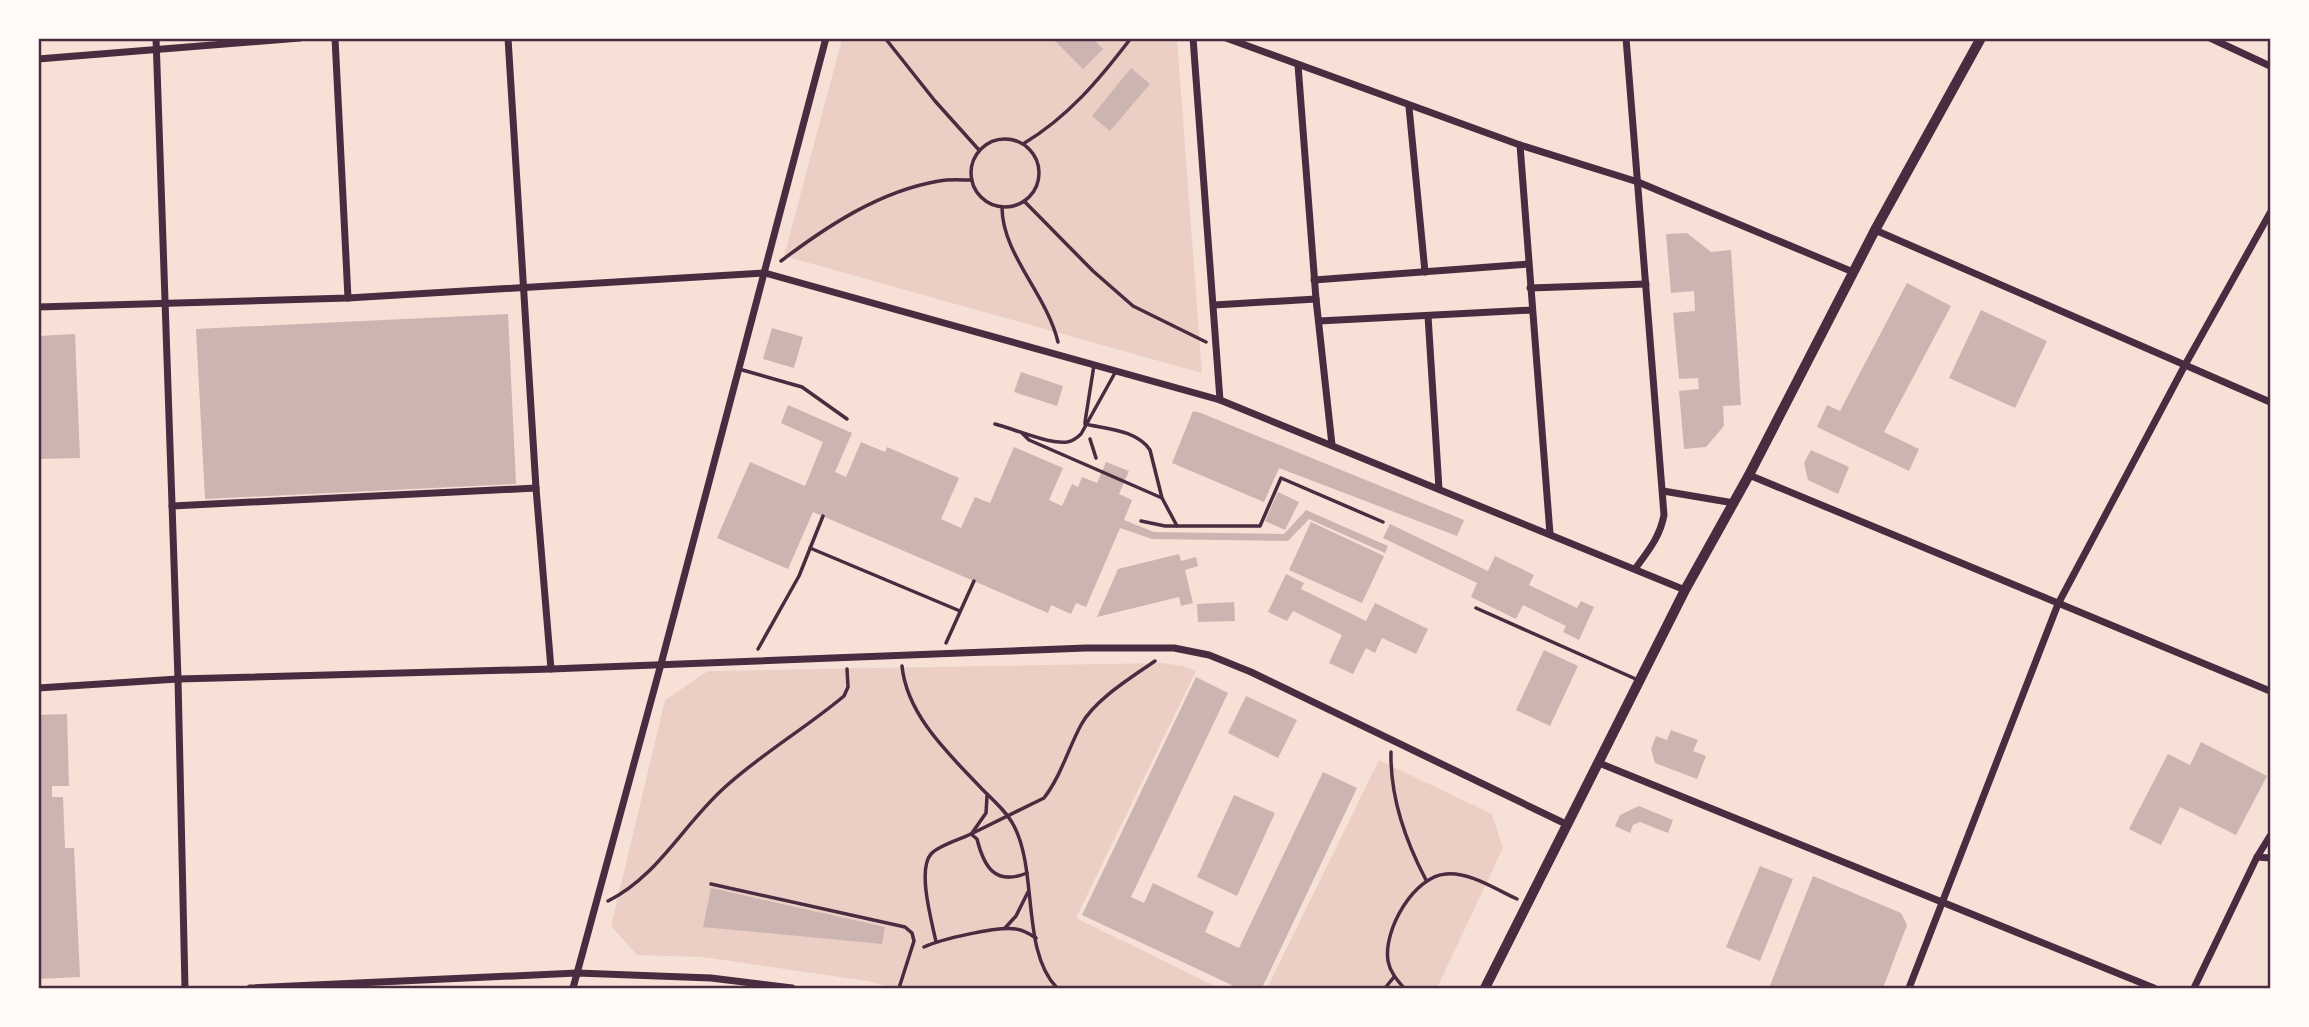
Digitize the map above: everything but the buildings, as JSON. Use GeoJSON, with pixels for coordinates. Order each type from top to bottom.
{"type":"FeatureCollection","features":[{"type":"Feature","properties":{"kind":"main road"},"geometry":{"type":"LineString","coordinates":[[1485,989],[1685,590],[1749,475],[1875,230],[1981,38]]}},
{"type":"Feature","properties":{"kind":"street"},"geometry":{"type":"LineString","coordinates":[[156,38],[178,679],[185,989]]}},
{"type":"Feature","properties":{"kind":"street"},"geometry":{"type":"LineString","coordinates":[[38,60],[300,38]]}},
{"type":"Feature","properties":{"kind":"street"},"geometry":{"type":"LineString","coordinates":[[335,38],[348,298]]}},
{"type":"Feature","properties":{"kind":"street"},"geometry":{"type":"LineString","coordinates":[[508,38],[536,488],[551,669]]}},
{"type":"Feature","properties":{"kind":"street"},"geometry":{"type":"LineString","coordinates":[[573,989],[826,38]]}},
{"type":"Feature","properties":{"kind":"street"},"geometry":{"type":"LineString","coordinates":[[1193,38],[1220,400]]}},
{"type":"Feature","properties":{"kind":"street"},"geometry":{"type":"LineString","coordinates":[[1226,38],[1409,107],[1638,182],[1853,272]]}},
{"type":"Feature","properties":{"kind":"street"},"geometry":{"type":"LineString","coordinates":[[1626,38],[1664,514],[1662,529],[1635,569]]}},
{"type":"Feature","properties":{"kind":"street"},"geometry":{"type":"LineString","coordinates":[[2210,38],[2270,66]]}},
{"type":"Feature","properties":{"kind":"street"},"geometry":{"type":"LineString","coordinates":[[1298,65],[1314,280],[1332,445]]}},
{"type":"Feature","properties":{"kind":"street"},"geometry":{"type":"LineString","coordinates":[[1409,107],[1424,272]]}},
{"type":"Feature","properties":{"kind":"street"},"geometry":{"type":"LineString","coordinates":[[1520,145],[1550,534]]}},
{"type":"Feature","properties":{"kind":"street"},"geometry":{"type":"LineString","coordinates":[[1909,989],[2058,604],[2185,365],[2270,213]]}},
{"type":"Feature","properties":{"kind":"street"},"geometry":{"type":"LineString","coordinates":[[1875,230],[2270,402]]}},
{"type":"Feature","properties":{"kind":"street"},"geometry":{"type":"LineString","coordinates":[[1314,280],[1528,264]]}},
{"type":"Feature","properties":{"kind":"street"},"geometry":{"type":"LineString","coordinates":[[38,307],[348,298],[765,273],[1220,400],[1685,590]]}},
{"type":"Feature","properties":{"kind":"street"},"geometry":{"type":"LineString","coordinates":[[1530,288],[1646,284]]}},
{"type":"Feature","properties":{"kind":"street"},"geometry":{"type":"LineString","coordinates":[[1214,305],[1316,299]]}},
{"type":"Feature","properties":{"kind":"street"},"geometry":{"type":"LineString","coordinates":[[1319,321],[1532,310]]}},
{"type":"Feature","properties":{"kind":"street"},"geometry":{"type":"LineString","coordinates":[[1428,316],[1439,489]]}},
{"type":"Feature","properties":{"kind":"street"},"geometry":{"type":"LineString","coordinates":[[1749,475],[2270,691]]}},
{"type":"Feature","properties":{"kind":"street"},"geometry":{"type":"LineString","coordinates":[[172,506],[536,488]]}},
{"type":"Feature","properties":{"kind":"street"},"geometry":{"type":"LineString","coordinates":[[1662,491],[1734,503]]}},
{"type":"Feature","properties":{"kind":"street"},"geometry":{"type":"LineString","coordinates":[[38,688],[178,679],[1174,648],[1209,655],[1251,672],[1567,825]]}},
{"type":"Feature","properties":{"kind":"street"},"geometry":{"type":"LineString","coordinates":[[1600,762],[2154,989]]}},
{"type":"Feature","properties":{"kind":"street"},"geometry":{"type":"LineString","coordinates":[[2194,989],[2257,857],[2270,836]]}},
{"type":"Feature","properties":{"kind":"street"},"geometry":{"type":"LineString","coordinates":[[2257,857],[2270,858]]}},
{"type":"Feature","properties":{"kind":"street"},"geometry":{"type":"LineString","coordinates":[[250,989],[577,973],[711,978],[792,989]]}},
{"type":"Feature","properties":{"kind":"lane"},"geometry":{"type":"LineString","coordinates":[[1085,424],[1094,365]]}},
{"type":"Feature","properties":{"kind":"lane"},"geometry":{"type":"LineString","coordinates":[[738,369],[802,387],[847,419]]}},
{"type":"Feature","properties":{"kind":"lane"},"geometry":{"type":"LineString","coordinates":[[995,424],[1065,442],[1075,440],[1116,371]]}},
{"type":"Feature","properties":{"kind":"lane"},"geometry":{"type":"LineString","coordinates":[[1085,424],[1137,436],[1145,442],[1150,450],[1162,498],[1177,526]]}},
{"type":"Feature","properties":{"kind":"lane"},"geometry":{"type":"LineString","coordinates":[[1021,431],[1029,440],[1162,498]]}},
{"type":"Feature","properties":{"kind":"lane"},"geometry":{"type":"LineString","coordinates":[[1141,521],[1177,526],[1260,526],[1281,478],[1383,522]]}},
{"type":"Feature","properties":{"kind":"lane"},"geometry":{"type":"LineString","coordinates":[[1476,608],[1640,681]]}},
{"type":"Feature","properties":{"kind":"lane"},"geometry":{"type":"LineString","coordinates":[[711,884],[905,927],[913,937],[899,989]]}},
{"type":"Feature","properties":{"kind":"path"},"geometry":{"type":"LineString","coordinates":[[885,38],[935,101],[979,150]]}},
{"type":"Feature","properties":{"kind":"path"},"geometry":{"type":"LineString","coordinates":[[1023,144],[1067,114],[1131,38]]}},
{"type":"Feature","properties":{"kind":"path"},"geometry":{"type":"LineString","coordinates":[[998,139],[1010,139],[1023,144],[1030,149],[1039,170],[1038,182],[1033,192],[1014,206],[1002,206],[983,198],[975,190],[971,169],[979,150],[998,139]]}},
{"type":"Feature","properties":{"kind":"path"},"geometry":{"type":"LineString","coordinates":[[765,273],[816,235],[859,209],[940,181],[972,180]]}},
{"type":"Feature","properties":{"kind":"path"},"geometry":{"type":"LineString","coordinates":[[1024,201],[1093,271],[1133,306],[1217,348]]}},
{"type":"Feature","properties":{"kind":"path"},"geometry":{"type":"LineString","coordinates":[[1002,206],[1002,225],[1020,264],[1048,311],[1058,340],[1059,355]]}},
{"type":"Feature","properties":{"kind":"path"},"geometry":{"type":"LineString","coordinates":[[1085,424],[1100,470]]}},
{"type":"Feature","properties":{"kind":"path"},"geometry":{"type":"LineString","coordinates":[[752,660],[799,576],[823,516]]}},
{"type":"Feature","properties":{"kind":"path"},"geometry":{"type":"LineString","coordinates":[[810,548],[960,611]]}},
{"type":"Feature","properties":{"kind":"path"},"geometry":{"type":"LineString","coordinates":[[941,654],[974,581]]}},
{"type":"Feature","properties":{"kind":"path"},"geometry":{"type":"LineString","coordinates":[[936,942],[925,874],[929,856],[934,851],[1008,818],[1044,798],[1052,788],[1082,722],[1116,689],[1174,648]]}},
{"type":"Feature","properties":{"kind":"path"},"geometry":{"type":"LineString","coordinates":[[901,655],[905,680],[915,706],[933,734],[1013,824],[1024,851],[1042,968],[1057,989]]}},
{"type":"Feature","properties":{"kind":"path"},"geometry":{"type":"LineString","coordinates":[[596,905],[617,897],[639,880],[659,863],[724,788],[844,696],[848,687],[846,657]]}},
{"type":"Feature","properties":{"kind":"path"},"geometry":{"type":"LineString","coordinates":[[1392,741],[1397,807],[1412,854],[1426,880]]}},
{"type":"Feature","properties":{"kind":"path"},"geometry":{"type":"LineString","coordinates":[[971,834],[986,813],[987,794]]}},
{"type":"Feature","properties":{"kind":"path"},"geometry":{"type":"LineString","coordinates":[[971,834],[977,839],[984,861],[997,875],[1016,878],[1027,873]]}},
{"type":"Feature","properties":{"kind":"path"},"geometry":{"type":"LineString","coordinates":[[1404,989],[1394,977],[1388,959],[1390,939],[1403,906],[1426,880],[1444,874],[1461,874],[1528,904]]}},
{"type":"Feature","properties":{"kind":"path"},"geometry":{"type":"LineString","coordinates":[[1005,928],[1016,916],[1029,891]]}},
{"type":"Feature","properties":{"kind":"path"},"geometry":{"type":"LineString","coordinates":[[909,954],[936,942],[1005,928],[1017,929],[1036,938]]}},
{"type":"Feature","properties":{"kind":"path"},"geometry":{"type":"LineString","coordinates":[[1385,989],[1394,977]]}},
{"type":"Feature","properties":{"kind":"shaded area"},"geometry":{"type":"Polygon","coordinates":[[[842,39],[1177,39],[1202,373],[784,256],[842,39]]]}},
{"type":"Feature","properties":{"kind":"shaded area"},"geometry":{"type":"Polygon","coordinates":[[[1161,663],[1184,666],[1196,671],[1076,918],[1219,988],[893,988],[868,981],[702,957],[637,955],[611,926],[665,700],[708,671],[1161,663]]]}},
{"type":"Feature","properties":{"kind":"shaded area"},"geometry":{"type":"Polygon","coordinates":[[[1379,760],[1492,814],[1503,848],[1437,988],[1267,988],[1379,760]]]}}]}
